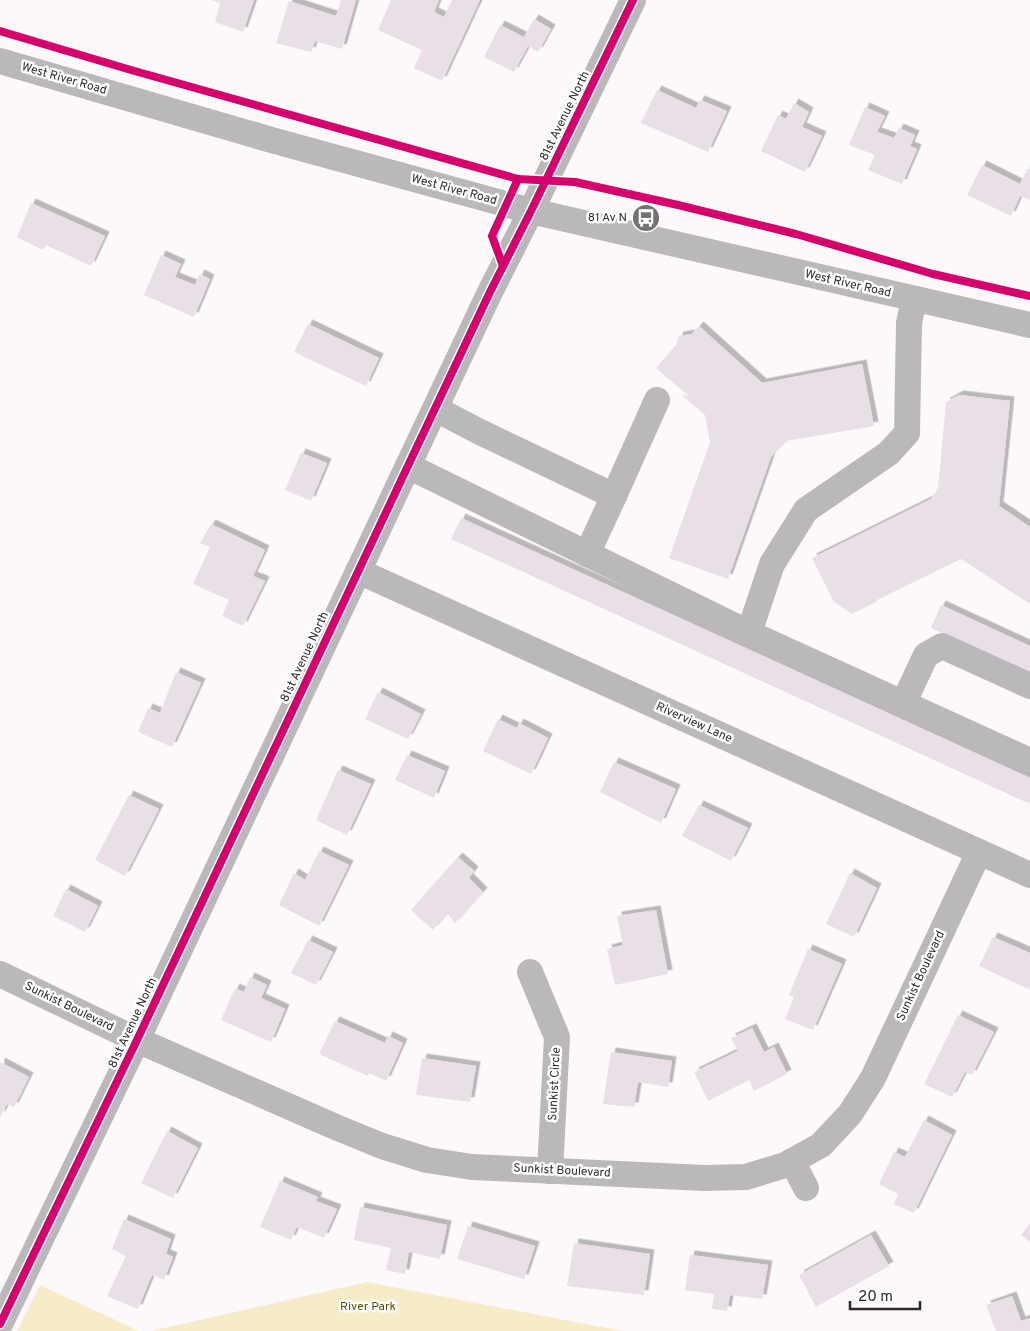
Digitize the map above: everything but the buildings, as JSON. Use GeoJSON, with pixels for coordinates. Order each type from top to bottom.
{"type":"FeatureCollection","features":[{"type":"Feature","properties":{"kind":"street","name":"81st Avenue North"},"geometry":{"type":"LineString","coordinates":[[0,1324],[137,1040],[490,292],[633,0]]}},
{"type":"Feature","properties":{"kind":"street","name":"West River Road"},"geometry":{"type":"LineString","coordinates":[[0,61],[267,139],[531,211],[1030,325]]}},
{"type":"Feature","properties":{"kind":"street"},"geometry":{"type":"LineString","coordinates":[[748,633],[772,564],[806,510],[889,453],[907,432],[909,323],[914,300]]}},
{"type":"Feature","properties":{"kind":"street"},"geometry":{"type":"LineString","coordinates":[[587,554],[657,400]]}},
{"type":"Feature","properties":{"kind":"street"},"geometry":{"type":"LineString","coordinates":[[436,409],[614,496]]}},
{"type":"Feature","properties":{"kind":"street"},"geometry":{"type":"LineString","coordinates":[[408,466],[748,633],[1030,762]]}},
{"type":"Feature","properties":{"kind":"street","name":"Riverview Lane"},"geometry":{"type":"LineString","coordinates":[[358,571],[1030,875]]}},
{"type":"Feature","properties":{"kind":"street"},"geometry":{"type":"LineString","coordinates":[[903,704],[926,655],[942,646],[1030,686]]}},
{"type":"Feature","properties":{"kind":"street","name":"Sunkist Boulevard"},"geometry":{"type":"LineString","coordinates":[[0,974],[137,1040],[382,1146],[426,1160],[472,1167],[704,1178],[738,1177],[786,1165],[821,1144],[850,1114],[873,1078],[979,852]]}},
{"type":"Feature","properties":{"kind":"street","name":"Sunkist Circle"},"geometry":{"type":"LineString","coordinates":[[530,972],[557,1037],[550,1171]]}},
{"type":"Feature","properties":{"kind":"street"},"geometry":{"type":"LineString","coordinates":[[792,1161],[806,1188]]}},
{"type":"Feature","properties":{"kind":"green space","name":"River Park"},"geometry":{"type":"Polygon","coordinates":[[[367,1282],[622,1331],[151,1331],[367,1282]]]}},
{"type":"Feature","properties":{"kind":"green space"},"geometry":{"type":"Polygon","coordinates":[[[40,1285],[139,1331],[17,1331],[40,1285]]]}},
{"type":"Feature","properties":{"kind":"cycle path"},"geometry":{"type":"LineString","coordinates":[[0,1324],[137,1040],[490,292],[633,0]]}},
{"type":"Feature","properties":{"kind":"cycle path"},"geometry":{"type":"LineString","coordinates":[[0,31],[131,70],[518,179],[575,182],[678,205],[796,234],[933,274],[1030,296]]}},
{"type":"Feature","properties":{"kind":"cycle path"},"geometry":{"type":"LineString","coordinates":[[503,266],[492,236],[518,179]]}},
{"type":"Feature","properties":{"kind":"place","name":"81 Av N"},"geometry":{"type":"Point","coordinates":[646,218]}}]}
